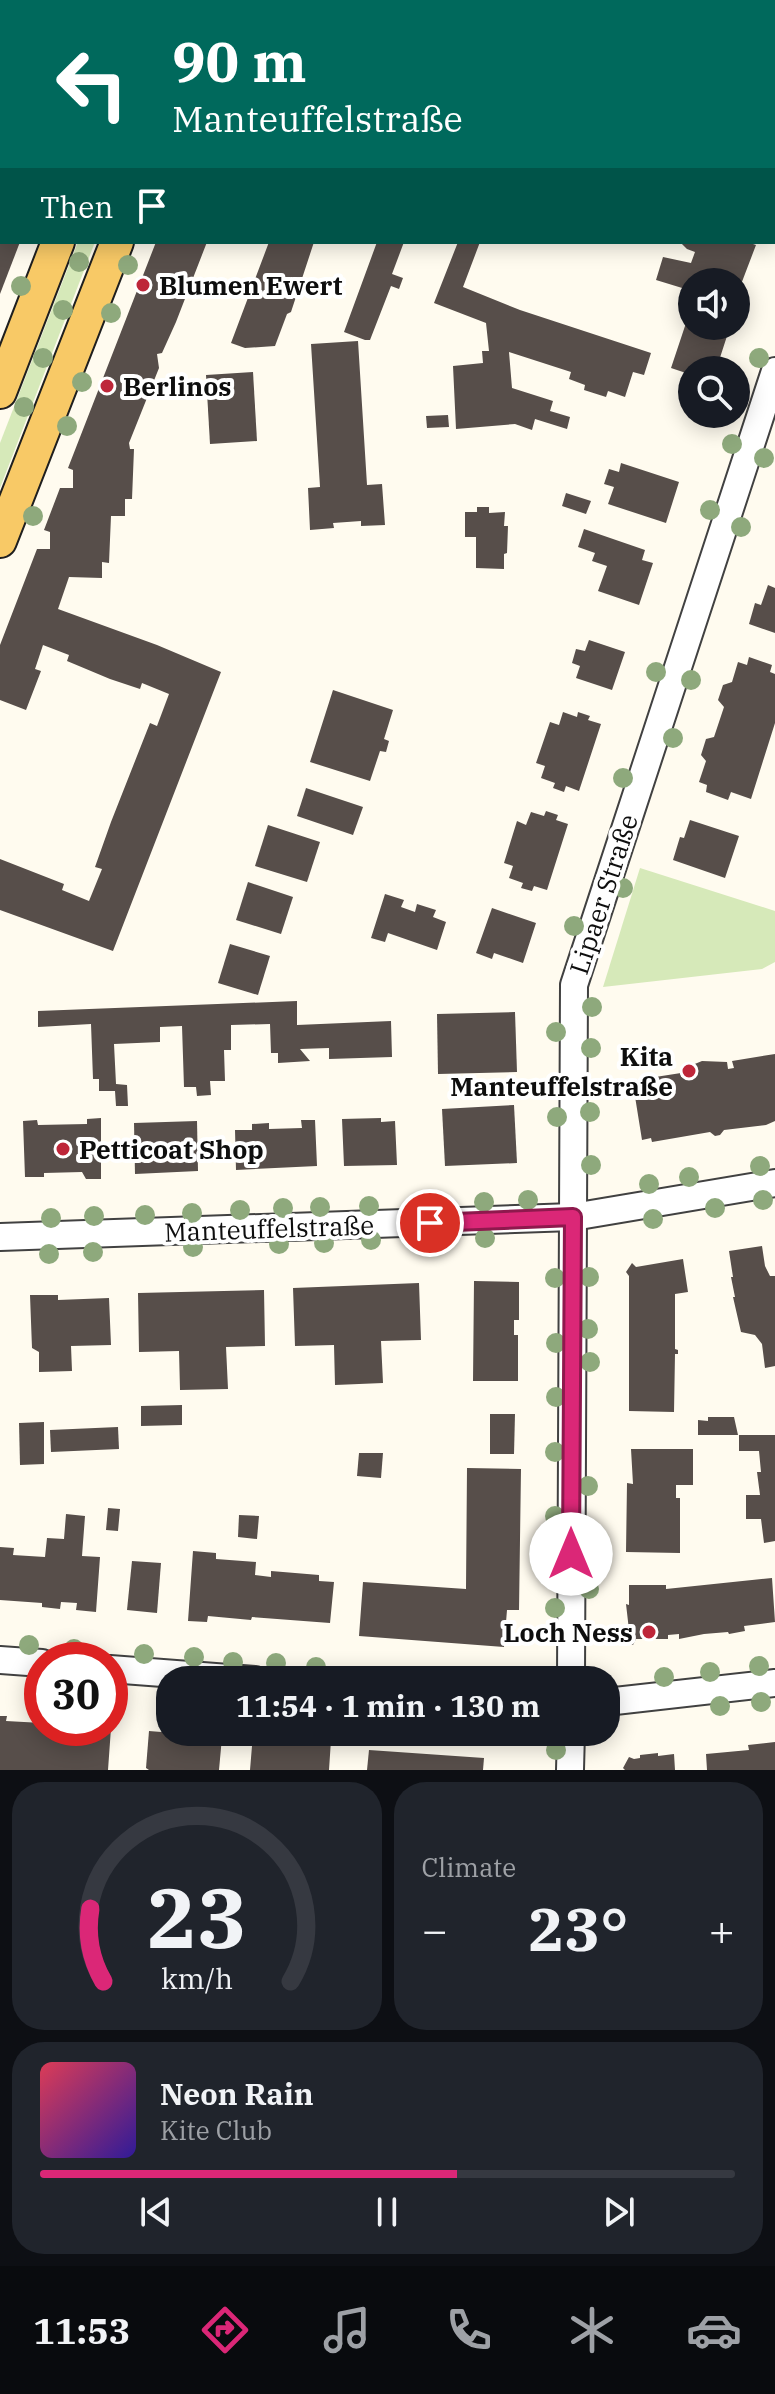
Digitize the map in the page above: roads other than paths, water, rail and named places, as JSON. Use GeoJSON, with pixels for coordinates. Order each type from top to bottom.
{"type":"FeatureCollection","features":[{"type":"Feature","properties":{"kind":"main road"},"geometry":{"type":"LineString","coordinates":[[0,392],[57,244]]}},
{"type":"Feature","properties":{"kind":"main road"},"geometry":{"type":"LineString","coordinates":[[0,541],[116,244]]}},
{"type":"Feature","properties":{"kind":"street","name":"Lipaer Straße"},"geometry":{"type":"LineString","coordinates":[[571,1666],[574,985],[775,371]]}},
{"type":"Feature","properties":{"kind":"street","name":"Manteuffelstraße"},"geometry":{"type":"LineString","coordinates":[[0,1237],[573,1217],[775,1183]]}},
{"type":"Feature","properties":{"kind":"street"},"geometry":{"type":"LineString","coordinates":[[0,1660],[24,1662]]}},
{"type":"Feature","properties":{"kind":"street"},"geometry":{"type":"LineString","coordinates":[[128,1670],[156,1672]]}},
{"type":"Feature","properties":{"kind":"street"},"geometry":{"type":"LineString","coordinates":[[620,1700],[775,1683]]}},
{"type":"Feature","properties":{"kind":"street"},"geometry":{"type":"LineString","coordinates":[[570,1770],[571,1746]]}},
{"type":"Feature","properties":{"kind":"place","name":"Blumen Ewert"},"geometry":{"type":"Point","coordinates":[143,285]}},
{"type":"Feature","properties":{"kind":"place","name":"Berlinos"},"geometry":{"type":"Point","coordinates":[107,386]}},
{"type":"Feature","properties":{"kind":"place","name":"Kita Manteuffelstraße"},"geometry":{"type":"Point","coordinates":[689,1071]}},
{"type":"Feature","properties":{"kind":"place","name":"Petticoat Shop"},"geometry":{"type":"Point","coordinates":[63,1149]}},
{"type":"Feature","properties":{"kind":"place","name":"Loch Ness"},"geometry":{"type":"Point","coordinates":[649,1632]}}]}
